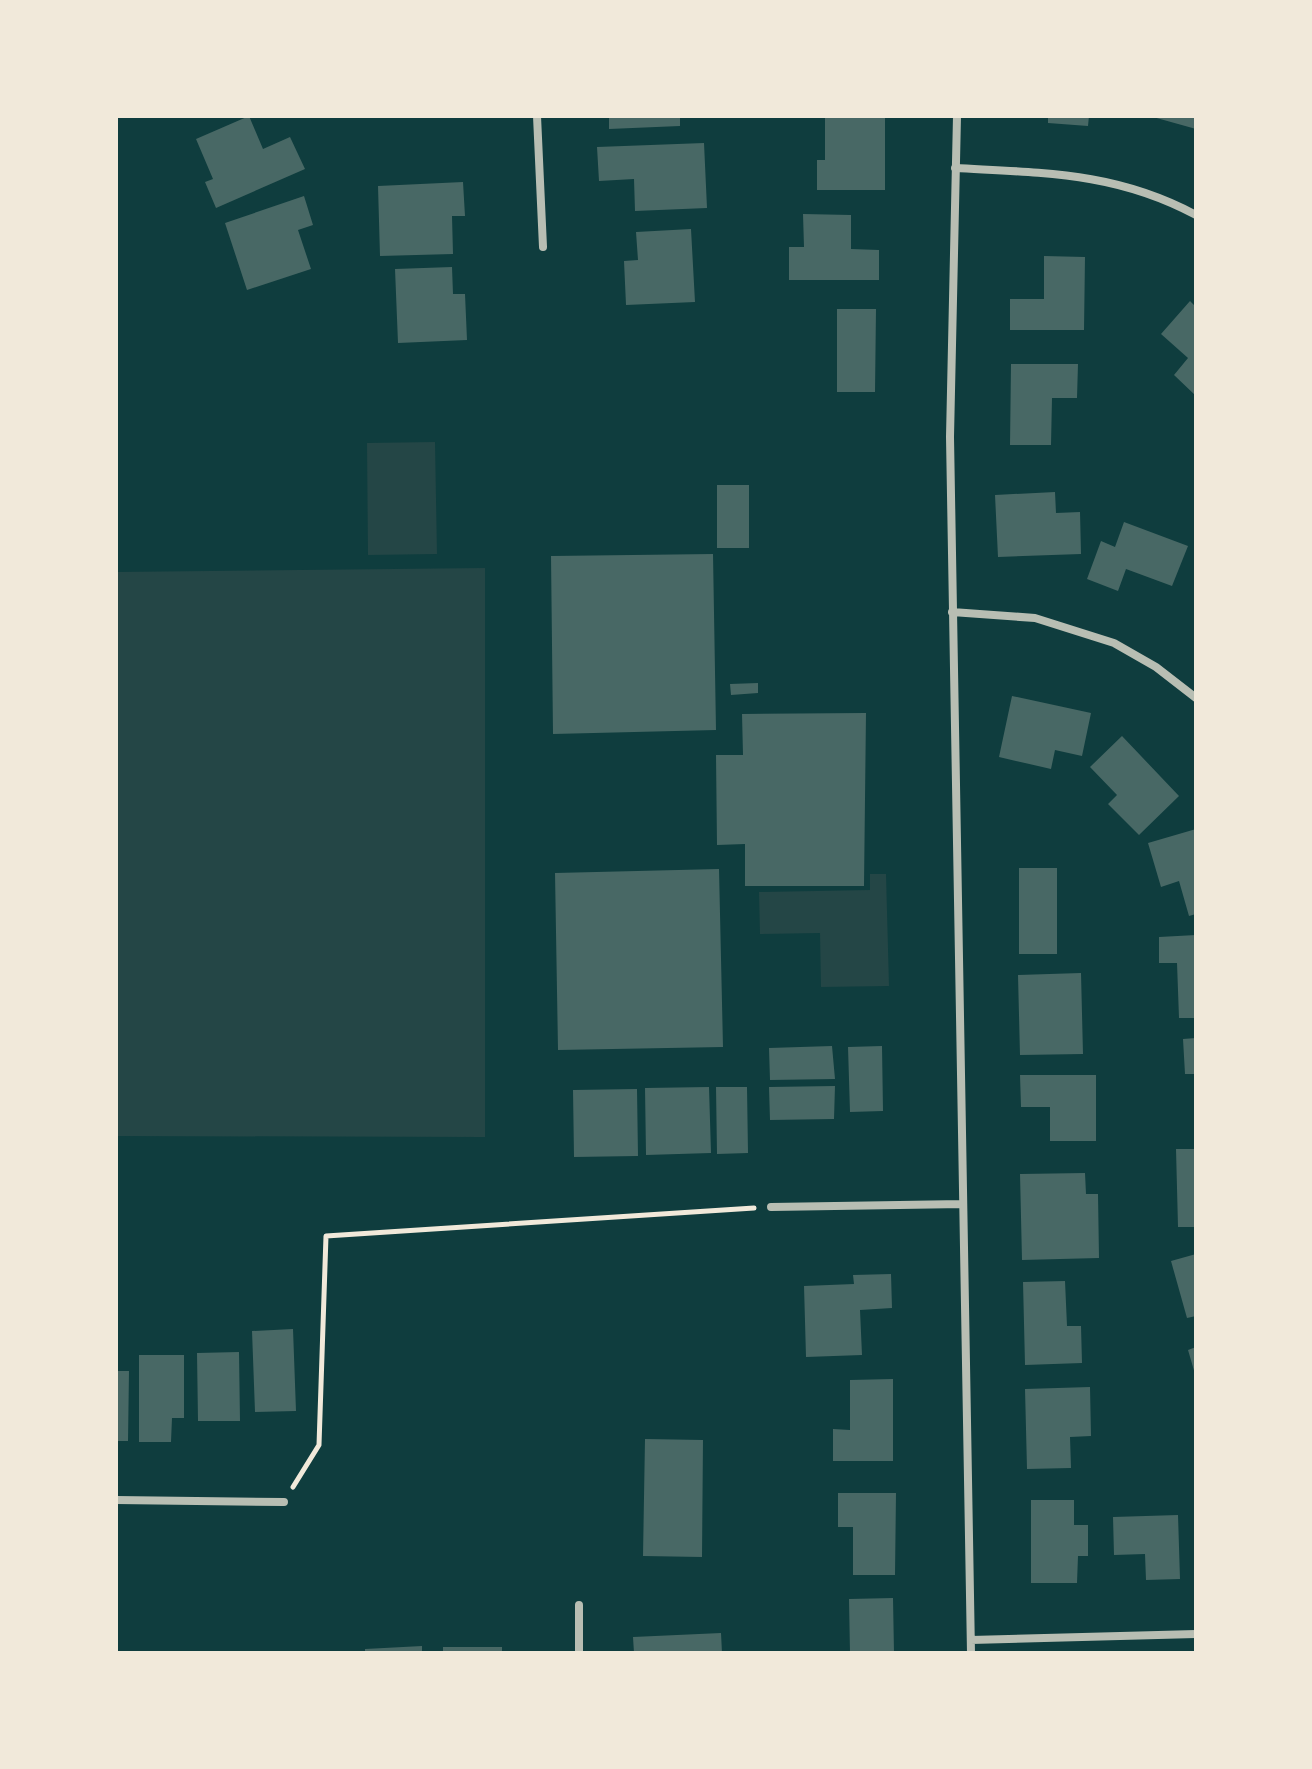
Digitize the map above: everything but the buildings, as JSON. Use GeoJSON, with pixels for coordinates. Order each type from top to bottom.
{"type":"FeatureCollection","features":[{"type":"Feature","properties":{"kind":"street"},"geometry":{"type":"LineString","coordinates":[[537,116],[543,247]]}},
{"type":"Feature","properties":{"kind":"street"},"geometry":{"type":"LineString","coordinates":[[957,116],[950,437],[971,1653]]}},
{"type":"Feature","properties":{"kind":"street"},"geometry":{"type":"LineString","coordinates":[[955,168],[1061,173],[1106,180],[1166,198],[1196,215]]}},
{"type":"Feature","properties":{"kind":"street"},"geometry":{"type":"LineString","coordinates":[[952,612],[1035,618],[1114,643],[1156,667],[1196,698]]}},
{"type":"Feature","properties":{"kind":"street"},"geometry":{"type":"LineString","coordinates":[[771,1207],[963,1204]]}},
{"type":"Feature","properties":{"kind":"street"},"geometry":{"type":"LineString","coordinates":[[116,1500],[284,1502]]}},
{"type":"Feature","properties":{"kind":"street"},"geometry":{"type":"LineString","coordinates":[[579,1605],[579,1653]]}},
{"type":"Feature","properties":{"kind":"street"},"geometry":{"type":"LineString","coordinates":[[971,1640],[1196,1634]]}},
{"type":"Feature","properties":{"kind":"path"},"geometry":{"type":"LineString","coordinates":[[284,1502],[319,1445],[326,1236],[771,1207]]}},
{"type":"Feature","properties":{"kind":"shaded area"},"geometry":{"type":"Polygon","coordinates":[[[435,442],[437,554],[368,555],[367,443],[435,442]]]}},
{"type":"Feature","properties":{"kind":"shaded area"},"geometry":{"type":"Polygon","coordinates":[[[485,568],[485,1137],[116,1136],[116,572],[485,568]]]}},
{"type":"Feature","properties":{"kind":"shaded area"},"geometry":{"type":"Polygon","coordinates":[[[870,874],[886,874],[889,986],[821,987],[820,933],[760,934],[759,892],[870,890],[870,874]]]}}]}
